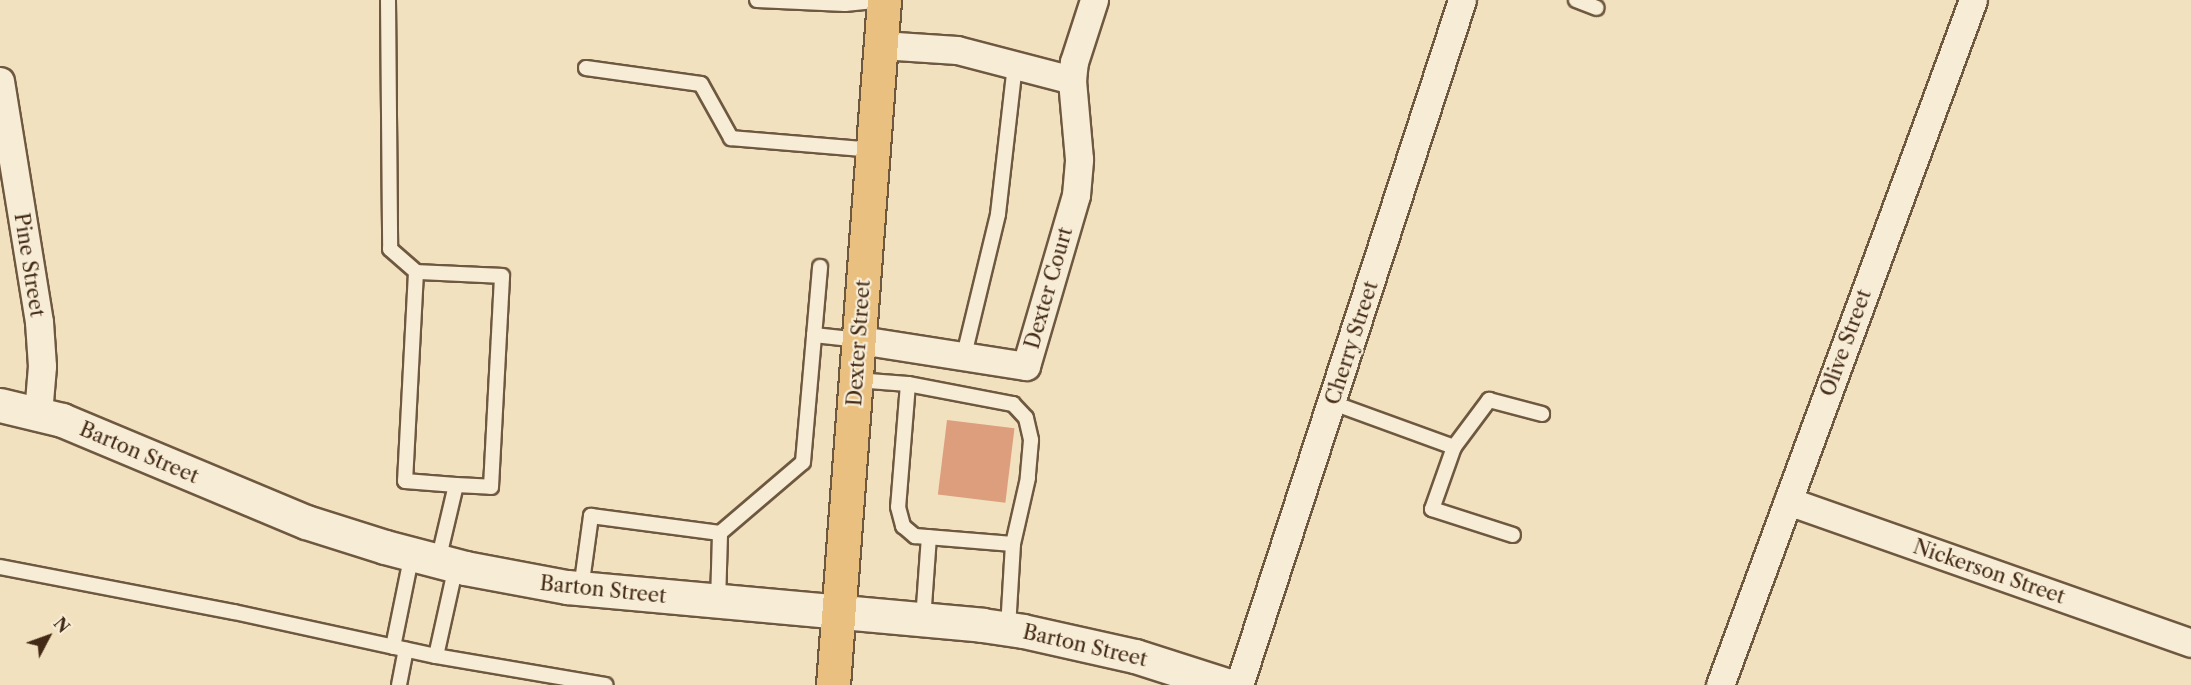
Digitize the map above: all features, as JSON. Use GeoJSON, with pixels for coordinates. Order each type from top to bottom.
{"type":"FeatureCollection","features":[{"type":"Feature","properties":{"kind":"main road","name":"Dexter Street"},"geometry":{"type":"LineString","coordinates":[[833,685],[884,0]]}},
{"type":"Feature","properties":{"kind":"main road","name":"Barton Street"},"geometry":{"type":"LineString","coordinates":[[0,405],[38,414],[86,430],[306,522],[435,560],[536,583],[581,589],[1008,629],[1113,650],[1226,685]]}},
{"type":"Feature","properties":{"kind":"street","name":"Dexter Court"},"geometry":{"type":"LineString","coordinates":[[860,340],[1026,366],[1076,195],[1079,159],[1072,80],[1074,62],[1094,0]]}},
{"type":"Feature","properties":{"kind":"street","name":"Cherry Street"},"geometry":{"type":"LineString","coordinates":[[1239,685],[1333,404],[1462,0]]}},
{"type":"Feature","properties":{"kind":"street","name":"Olive Street"},"geometry":{"type":"LineString","coordinates":[[1720,685],[1973,0]]}},
{"type":"Feature","properties":{"kind":"street"},"geometry":{"type":"LineString","coordinates":[[881,45],[957,50],[1072,80]]}},
{"type":"Feature","properties":{"kind":"street","name":"Pine Street"},"geometry":{"type":"LineString","coordinates":[[0,81],[39,322],[42,366],[38,414]]}},
{"type":"Feature","properties":{"kind":"street","name":"Nickerson Street"},"geometry":{"type":"LineString","coordinates":[[1788,501],[2191,643]]}},
{"type":"Feature","properties":{"kind":"lane"},"geometry":{"type":"LineString","coordinates":[[388,0],[390,249],[416,272],[502,276],[491,487],[405,481],[416,272]]}},
{"type":"Feature","properties":{"kind":"lane"},"geometry":{"type":"LineString","coordinates":[[758,0],[844,4],[884,0]]}},
{"type":"Feature","properties":{"kind":"lane"},"geometry":{"type":"LineString","coordinates":[[1576,0],[1597,8]]}},
{"type":"Feature","properties":{"kind":"lane"},"geometry":{"type":"LineString","coordinates":[[963,355],[998,214],[1015,65]]}},
{"type":"Feature","properties":{"kind":"lane"},"geometry":{"type":"LineString","coordinates":[[586,68],[701,84],[731,138],[873,150]]}},
{"type":"Feature","properties":{"kind":"lane"},"geometry":{"type":"LineString","coordinates":[[718,602],[720,533],[803,462],[820,267]]}},
{"type":"Feature","properties":{"kind":"lane"},"geometry":{"type":"LineString","coordinates":[[814,335],[860,340]]}},
{"type":"Feature","properties":{"kind":"lane"},"geometry":{"type":"LineString","coordinates":[[856,380],[908,384],[1013,404],[1026,418],[1030,440],[1028,478],[1013,544],[1008,629]]}},
{"type":"Feature","properties":{"kind":"lane"},"geometry":{"type":"LineString","coordinates":[[908,384],[898,507],[903,525],[915,536],[1013,544]]}},
{"type":"Feature","properties":{"kind":"lane"},"geometry":{"type":"LineString","coordinates":[[1513,535],[1432,509],[1454,447],[1490,400],[1542,414]]}},
{"type":"Feature","properties":{"kind":"lane"},"geometry":{"type":"LineString","coordinates":[[1333,404],[1454,447]]}},
{"type":"Feature","properties":{"kind":"lane"},"geometry":{"type":"LineString","coordinates":[[399,685],[400,648],[435,560],[456,484]]}},
{"type":"Feature","properties":{"kind":"lane"},"geometry":{"type":"LineString","coordinates":[[581,589],[591,516],[720,533]]}},
{"type":"Feature","properties":{"kind":"lane"},"geometry":{"type":"LineString","coordinates":[[923,620],[929,537]]}},
{"type":"Feature","properties":{"kind":"lane"},"geometry":{"type":"LineString","coordinates":[[435,560],[436,656]]}},
{"type":"Feature","properties":{"kind":"lane"},"geometry":{"type":"LineString","coordinates":[[0,567],[234,612],[436,656],[606,685]]}},
{"type":"Feature","properties":{"kind":"building"},"geometry":{"type":"Polygon","coordinates":[[[947,420],[1014,428],[1005,503],[938,494],[947,420]]]}}]}
